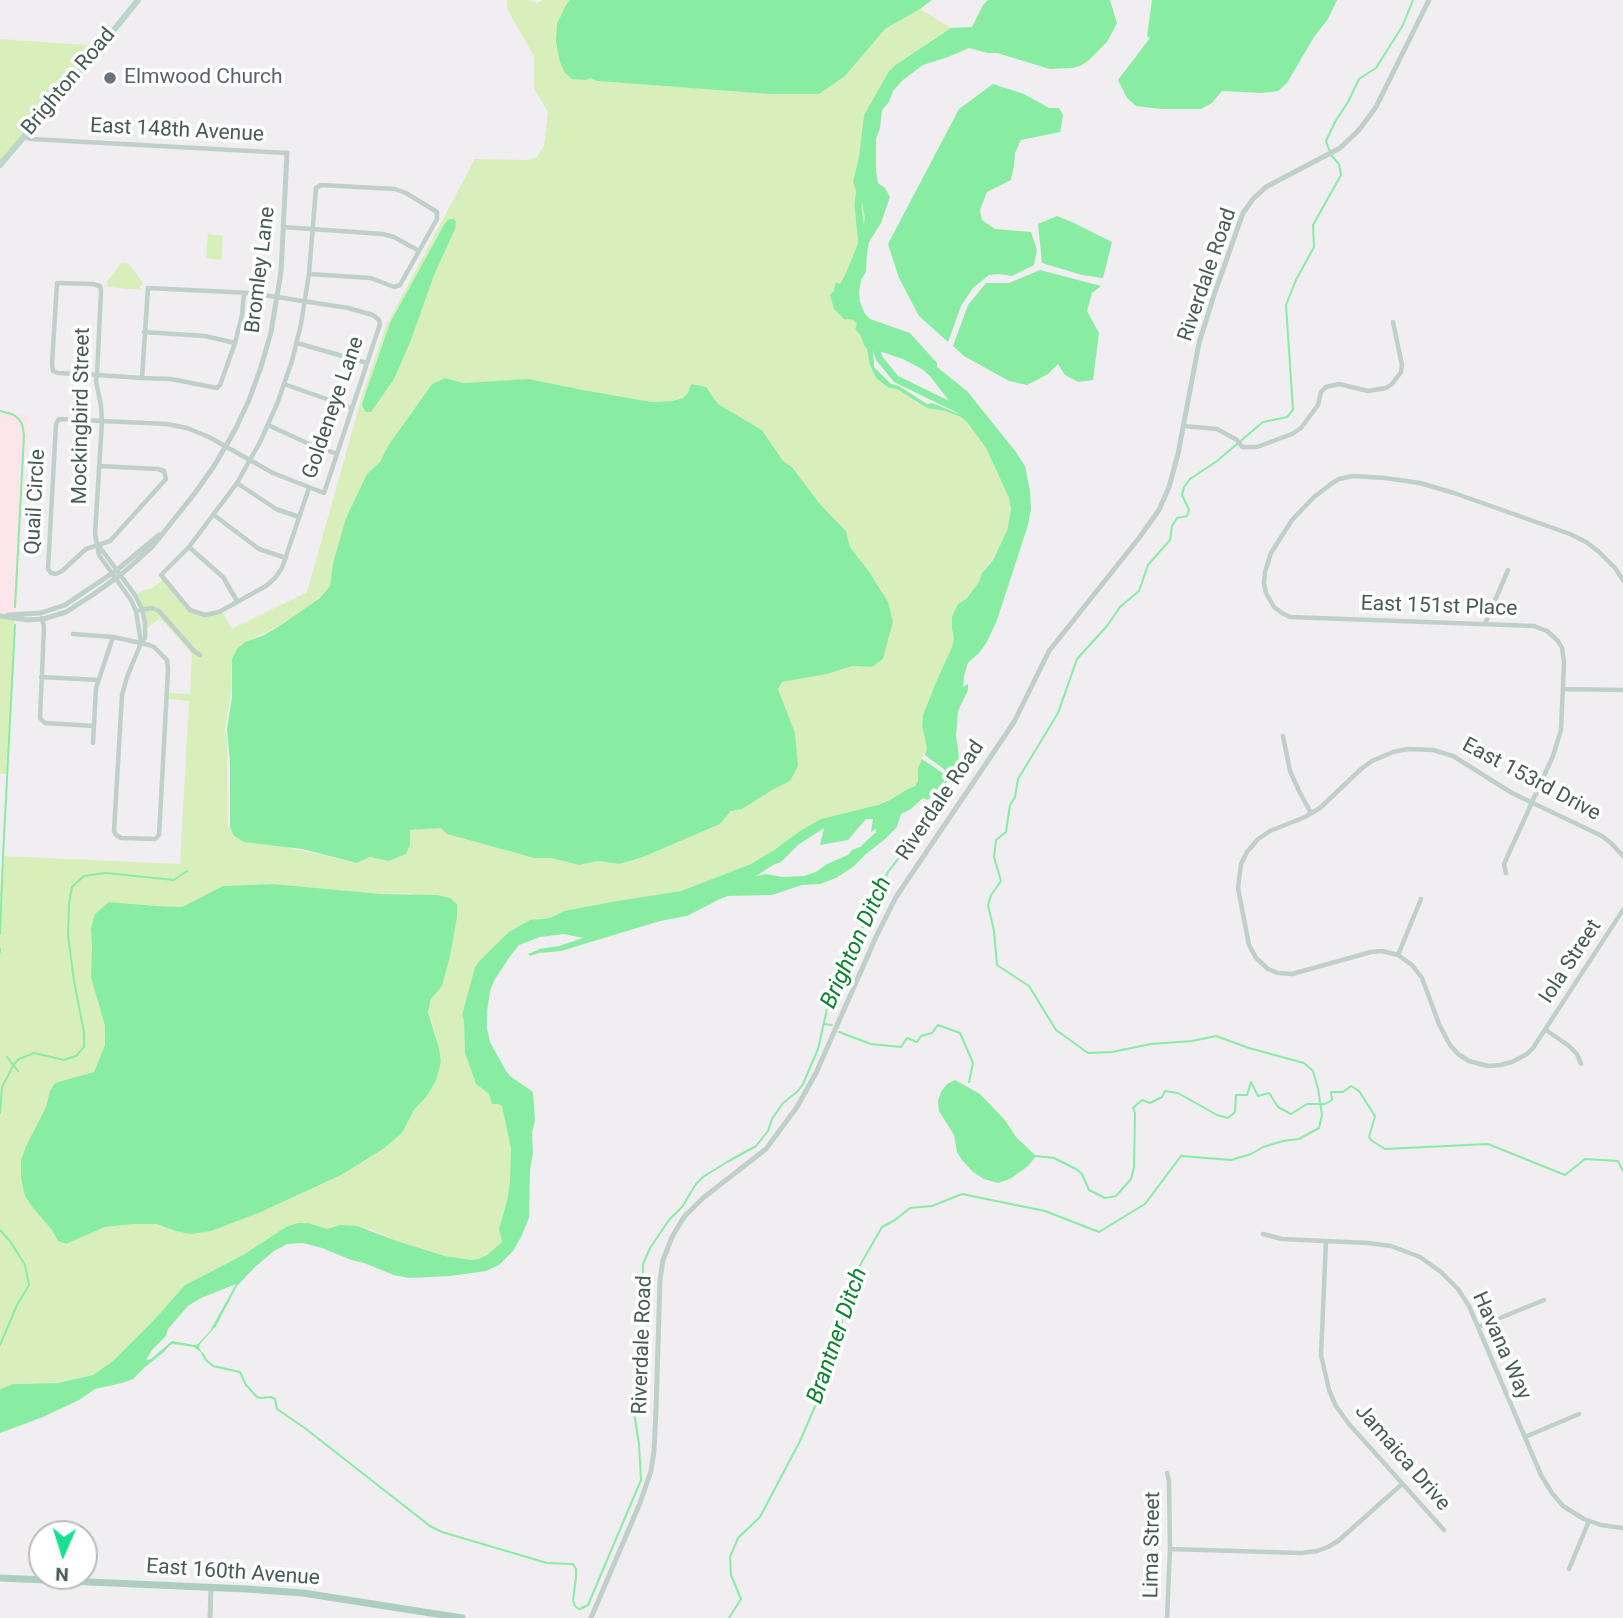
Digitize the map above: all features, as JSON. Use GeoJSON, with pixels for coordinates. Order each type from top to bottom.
{"type":"FeatureCollection","features":[{"type":"Feature","properties":{"kind":"main road","name":"Brighton Road"},"geometry":{"type":"LineString","coordinates":[[0,164],[138,0]]}},
{"type":"Feature","properties":{"kind":"main road","name":"East 160th Avenue"},"geometry":{"type":"LineString","coordinates":[[0,1578],[303,1593],[462,1618]]}},
{"type":"Feature","properties":{"kind":"street","name":"Riverdale Road"},"geometry":{"type":"LineString","coordinates":[[591,1618],[651,1471],[657,1391],[660,1280],[663,1260],[672,1237],[688,1212],[766,1149],[804,1097],[896,897],[1014,722],[1046,655],[1159,510],[1171,481],[1199,343],[1243,213],[1266,187],[1330,153],[1354,136],[1376,107],[1429,0]]}},
{"type":"Feature","properties":{"kind":"street","name":"East 148th Avenue"},"geometry":{"type":"LineString","coordinates":[[23,137],[287,153]]}},
{"type":"Feature","properties":{"kind":"street","name":"Bromley Lane"},"geometry":{"type":"LineString","coordinates":[[42,616],[66,612],[94,594],[152,547],[195,493],[226,447],[247,404],[271,332],[284,227],[287,153]]}},
{"type":"Feature","properties":{"kind":"street"},"geometry":{"type":"LineString","coordinates":[[102,421],[181,426],[202,433],[250,461],[273,473],[309,488],[286,558],[271,582],[210,615],[190,610],[161,575],[189,547],[214,515],[250,461],[268,425],[297,343],[309,274],[316,188],[321,185],[395,189],[434,209],[438,214],[402,283],[396,287],[371,278],[309,274]]}},
{"type":"Feature","properties":{"kind":"street"},"geometry":{"type":"LineString","coordinates":[[284,227],[387,235],[419,251]]}},
{"type":"Feature","properties":{"kind":"street","name":"Mockingbird Street"},"geometry":{"type":"LineString","coordinates":[[97,375],[56,373],[52,369],[57,283],[100,286],[97,389],[102,421],[95,534],[98,545]]}},
{"type":"Feature","properties":{"kind":"street"},"geometry":{"type":"LineString","coordinates":[[142,378],[147,287],[244,293],[305,302]]}},
{"type":"Feature","properties":{"kind":"street"},"geometry":{"type":"LineString","coordinates":[[97,375],[171,379],[219,387],[235,343],[244,293]]}},
{"type":"Feature","properties":{"kind":"street","name":"Goldeneye Lane"},"geometry":{"type":"LineString","coordinates":[[305,302],[354,309],[373,315],[380,321],[324,493],[309,488]]}},
{"type":"Feature","properties":{"kind":"street"},"geometry":{"type":"LineString","coordinates":[[1184,426],[1217,429],[1242,447],[1257,447],[1301,428],[1318,405],[1321,392],[1326,387],[1339,384],[1357,389],[1386,388],[1401,372],[1402,365],[1393,321]]}},
{"type":"Feature","properties":{"kind":"street"},"geometry":{"type":"LineString","coordinates":[[144,332],[205,336],[235,343]]}},
{"type":"Feature","properties":{"kind":"street"},"geometry":{"type":"LineString","coordinates":[[297,343],[367,363]]}},
{"type":"Feature","properties":{"kind":"street"},"geometry":{"type":"LineString","coordinates":[[284,384],[352,408]]}},
{"type":"Feature","properties":{"kind":"street","name":"Quail Circle"},"geometry":{"type":"LineString","coordinates":[[99,466],[158,469],[168,473],[165,480],[110,541],[86,549],[62,571],[50,575],[48,569],[57,421],[102,421]]}},
{"type":"Feature","properties":{"kind":"street"},"geometry":{"type":"LineString","coordinates":[[268,425],[337,454]]}},
{"type":"Feature","properties":{"kind":"street","name":"East 151st Place"},"geometry":{"type":"LineString","coordinates":[[1506,873],[1504,864],[1558,743],[1564,689],[1563,653],[1560,644],[1551,634],[1534,626],[1295,618],[1282,613],[1270,603],[1265,589],[1268,560],[1297,514],[1322,490],[1339,479],[1353,476],[1420,483],[1528,518],[1586,542],[1610,561],[1623,580]]}},
{"type":"Feature","properties":{"kind":"street"},"geometry":{"type":"LineString","coordinates":[[237,482],[276,509],[299,517]]}},
{"type":"Feature","properties":{"kind":"street"},"geometry":{"type":"LineString","coordinates":[[214,515],[260,549],[286,558]]}},
{"type":"Feature","properties":{"kind":"street"},"geometry":{"type":"LineString","coordinates":[[73,634],[113,637],[141,643],[154,647],[166,658],[168,665],[160,824],[158,836],[153,839],[121,838],[114,831],[122,695],[124,682],[141,643],[139,610],[98,545]]}},
{"type":"Feature","properties":{"kind":"street"},"geometry":{"type":"LineString","coordinates":[[189,547],[225,579],[237,601]]}},
{"type":"Feature","properties":{"kind":"street"},"geometry":{"type":"LineString","coordinates":[[1485,624],[1508,570]]}},
{"type":"Feature","properties":{"kind":"street"},"geometry":{"type":"LineString","coordinates":[[139,610],[152,608],[159,611],[200,655]]}},
{"type":"Feature","properties":{"kind":"street"},"geometry":{"type":"LineString","coordinates":[[0,616],[28,620],[42,616],[44,627],[39,714],[42,722],[94,726]]}},
{"type":"Feature","properties":{"kind":"street"},"geometry":{"type":"LineString","coordinates":[[93,743],[96,688],[113,637]]}},
{"type":"Feature","properties":{"kind":"street"},"geometry":{"type":"LineString","coordinates":[[41,677],[98,680]]}},
{"type":"Feature","properties":{"kind":"street"},"geometry":{"type":"LineString","coordinates":[[1564,689],[1623,690]]}},
{"type":"Feature","properties":{"kind":"street"},"geometry":{"type":"LineString","coordinates":[[1283,736],[1290,771],[1311,813]]}},
{"type":"Feature","properties":{"kind":"street","name":"East 153rd Drive"},"geometry":{"type":"LineString","coordinates":[[1398,955],[1382,951],[1371,952],[1292,974],[1276,972],[1264,966],[1254,956],[1246,934],[1238,888],[1241,864],[1247,852],[1263,836],[1311,813],[1361,769],[1392,752],[1418,748],[1449,754],[1501,787],[1602,836],[1623,856]]}},
{"type":"Feature","properties":{"kind":"street"},"geometry":{"type":"LineString","coordinates":[[1398,955],[1421,899]]}},
{"type":"Feature","properties":{"kind":"street","name":"Iola Street"},"geometry":{"type":"LineString","coordinates":[[1398,955],[1417,970],[1425,984],[1438,1024],[1453,1050],[1469,1060],[1488,1066],[1500,1066],[1530,1052],[1623,910]]}},
{"type":"Feature","properties":{"kind":"street"},"geometry":{"type":"LineString","coordinates":[[1546,1030],[1569,1046],[1577,1054],[1581,1064]]}},
{"type":"Feature","properties":{"kind":"street","name":"Havana Way"},"geometry":{"type":"LineString","coordinates":[[1263,1234],[1282,1239],[1391,1246],[1420,1257],[1439,1270],[1458,1289],[1469,1306],[1541,1475],[1552,1493],[1569,1511],[1589,1521],[1607,1527],[1623,1528]]}},
{"type":"Feature","properties":{"kind":"street","name":"Jamaica Drive"},"geometry":{"type":"LineString","coordinates":[[1326,1241],[1321,1355],[1329,1390],[1349,1425],[1444,1530]]}},
{"type":"Feature","properties":{"kind":"street"},"geometry":{"type":"LineString","coordinates":[[1478,1327],[1544,1300]]}},
{"type":"Feature","properties":{"kind":"street"},"geometry":{"type":"LineString","coordinates":[[1525,1437],[1580,1414]]}},
{"type":"Feature","properties":{"kind":"street","name":"Lima Street"},"geometry":{"type":"LineString","coordinates":[[1167,1473],[1170,1549],[1167,1618]]}},
{"type":"Feature","properties":{"kind":"street"},"geometry":{"type":"LineString","coordinates":[[1170,1549],[1301,1553],[1317,1551],[1338,1541],[1402,1484]]}},
{"type":"Feature","properties":{"kind":"street"},"geometry":{"type":"LineString","coordinates":[[1569,1569],[1589,1521]]}},
{"type":"Feature","properties":{"kind":"street"},"geometry":{"type":"LineString","coordinates":[[210,1618],[211,1587]]}},
{"type":"Feature","properties":{"kind":"shaded area"},"geometry":{"type":"Polygon","coordinates":[[[507,0],[530,0],[537,3],[543,0],[570,0],[566,5],[591,78],[597,81],[770,94],[819,94],[845,76],[885,29],[920,9],[951,28],[889,71],[864,115],[853,182],[857,192],[859,187],[862,189],[865,218],[846,273],[840,285],[836,282],[834,309],[845,320],[853,320],[857,325],[855,329],[861,336],[878,378],[889,388],[897,389],[927,408],[945,411],[967,422],[986,448],[1009,498],[1011,509],[1007,531],[1000,547],[973,592],[958,604],[952,629],[952,647],[923,715],[922,726],[927,748],[918,768],[918,781],[915,786],[890,800],[867,809],[821,819],[751,864],[681,891],[564,911],[550,918],[540,918],[509,932],[480,960],[475,967],[462,1015],[465,1053],[476,1084],[502,1106],[511,1149],[507,1201],[499,1229],[502,1242],[487,1255],[471,1260],[445,1256],[397,1241],[370,1229],[286,1227],[243,1255],[185,1285],[113,1361],[93,1375],[46,1384],[13,1384],[0,1390],[0,894],[3,856],[180,864],[189,701],[166,699],[167,693],[190,694],[192,654],[160,618],[145,630],[135,595],[151,589],[164,579],[185,606],[200,614],[221,610],[232,629],[307,592],[362,396],[386,326],[475,159],[527,160],[537,157],[544,146],[548,112],[534,89],[534,56],[507,9],[507,0]],[[445,378],[432,384],[388,446],[380,462],[367,474],[346,518],[333,563],[330,586],[320,598],[281,625],[245,642],[232,659],[232,686],[225,730],[228,828],[230,826],[233,835],[357,863],[370,857],[389,861],[406,854],[410,845],[409,830],[441,828],[447,834],[534,858],[551,858],[579,865],[598,861],[619,864],[643,857],[720,824],[731,811],[742,809],[772,789],[790,781],[795,733],[778,689],[782,682],[853,666],[872,667],[883,659],[893,622],[880,588],[850,547],[846,530],[820,504],[792,467],[783,461],[762,430],[718,404],[706,387],[673,401],[652,402],[583,390],[490,382],[464,383],[445,378]],[[274,884],[223,886],[182,907],[128,903],[91,928],[98,1002],[105,1026],[105,1045],[94,1072],[50,1091],[46,1107],[26,1146],[33,1208],[58,1241],[66,1244],[105,1227],[156,1224],[176,1231],[261,1212],[341,1175],[383,1149],[402,1133],[414,1110],[427,1096],[436,1081],[441,1062],[428,1012],[431,1000],[412,893],[381,894],[274,884]]]}},
{"type":"Feature","properties":{"kind":"shaded area"},"geometry":{"type":"Polygon","coordinates":[[[570,0],[932,0],[885,29],[845,76],[819,94],[770,94],[597,81],[591,78],[572,79],[565,73],[560,62],[556,42],[557,24],[570,0]]]}},
{"type":"Feature","properties":{"kind":"shaded area"},"geometry":{"type":"Polygon","coordinates":[[[988,0],[1110,0],[1117,23],[1107,42],[1088,61],[1072,68],[1050,69],[997,53],[969,48],[923,65],[903,80],[882,110],[876,139],[876,171],[878,183],[890,197],[881,223],[869,242],[866,272],[859,292],[860,302],[870,319],[910,333],[937,363],[937,367],[967,391],[1025,466],[1030,491],[1028,525],[997,620],[987,642],[968,663],[964,676],[963,687],[968,684],[968,690],[958,711],[956,735],[959,757],[953,776],[925,755],[927,748],[922,726],[923,715],[952,647],[952,617],[958,604],[967,598],[979,582],[1007,531],[1011,509],[1009,498],[986,448],[967,422],[945,411],[927,408],[876,378],[867,349],[855,329],[857,324],[853,320],[845,320],[834,309],[830,295],[836,282],[840,284],[846,273],[865,218],[862,189],[859,188],[857,194],[853,182],[864,115],[889,71],[951,28],[972,27],[988,0]],[[873,349],[874,367],[891,384],[899,386],[927,404],[932,403],[959,414],[930,376],[903,359],[873,349]]]}},
{"type":"Feature","properties":{"kind":"shaded area"},"geometry":{"type":"Polygon","coordinates":[[[1152,0],[1337,0],[1287,83],[1278,91],[1222,91],[1212,103],[1201,109],[1161,109],[1136,106],[1127,98],[1118,80],[1150,38],[1147,36],[1152,0]]]}},
{"type":"Feature","properties":{"kind":"shaded area"},"geometry":{"type":"Polygon","coordinates":[[[0,39],[101,46],[0,164],[0,39]]]}},
{"type":"Feature","properties":{"kind":"shaded area"},"geometry":{"type":"Polygon","coordinates":[[[993,84],[1024,94],[1049,108],[1059,108],[1063,115],[1060,132],[1021,140],[1015,153],[1011,180],[987,192],[980,210],[982,220],[995,229],[1031,232],[1037,250],[1034,265],[1012,276],[989,275],[973,288],[961,306],[948,342],[919,316],[899,278],[888,244],[959,109],[993,84]]]}},
{"type":"Feature","properties":{"kind":"shaded area"},"geometry":{"type":"Polygon","coordinates":[[[1057,216],[1112,242],[1103,278],[1082,275],[1042,263],[1038,224],[1057,216]]]}},
{"type":"Feature","properties":{"kind":"shaded area"},"geometry":{"type":"Polygon","coordinates":[[[449,219],[456,222],[455,229],[434,275],[411,340],[394,379],[371,412],[366,412],[362,406],[363,401],[390,323],[449,219]]]}},
{"type":"Feature","properties":{"kind":"shaded area"},"geometry":{"type":"Polygon","coordinates":[[[208,234],[223,236],[221,260],[206,258],[208,234]]]}},
{"type":"Feature","properties":{"kind":"shaded area"},"geometry":{"type":"Polygon","coordinates":[[[122,263],[129,264],[143,283],[141,290],[108,287],[107,281],[122,263]]]}},
{"type":"Feature","properties":{"kind":"shaded area"},"geometry":{"type":"Polygon","coordinates":[[[1040,270],[1101,286],[1092,293],[1087,311],[1099,333],[1093,380],[1078,382],[1065,375],[1058,364],[1048,374],[1027,385],[1009,381],[964,356],[953,346],[968,305],[986,283],[1009,283],[1040,270]]]}},
{"type":"Feature","properties":{"kind":"shaded area"},"geometry":{"type":"Polygon","coordinates":[[[445,378],[464,383],[528,379],[652,402],[683,398],[691,384],[706,387],[718,404],[762,430],[783,461],[792,467],[820,504],[846,531],[850,547],[888,602],[893,622],[883,659],[872,667],[853,666],[782,682],[778,689],[795,733],[798,766],[790,781],[742,809],[731,811],[720,824],[643,857],[619,864],[598,861],[579,865],[551,858],[534,858],[447,834],[441,828],[410,830],[410,845],[406,854],[389,861],[370,857],[357,863],[302,849],[244,842],[233,835],[230,826],[227,729],[232,697],[232,659],[237,649],[245,642],[281,625],[320,598],[330,586],[333,563],[346,518],[367,474],[380,462],[388,446],[432,384],[445,378]]]}},
{"type":"Feature","properties":{"kind":"shaded area"},"geometry":{"type":"Polygon","coordinates":[[[0,413],[28,415],[17,614],[0,616],[0,413]]]}},
{"type":"Feature","properties":{"kind":"shaded area"},"geometry":{"type":"Polygon","coordinates":[[[0,616],[15,618],[7,774],[0,774],[0,616]]]}},
{"type":"Feature","properties":{"kind":"shaded area"},"geometry":{"type":"Polygon","coordinates":[[[922,759],[944,774],[944,781],[928,800],[923,798],[901,814],[897,827],[884,840],[836,878],[772,895],[728,896],[687,916],[660,921],[561,951],[530,956],[528,954],[583,938],[564,934],[540,937],[519,945],[495,979],[487,1012],[490,1042],[506,1071],[533,1092],[535,1120],[532,1133],[529,1218],[513,1251],[499,1265],[486,1271],[409,1278],[322,1248],[303,1243],[287,1244],[274,1251],[237,1286],[216,1326],[200,1344],[202,1353],[194,1347],[170,1345],[133,1379],[95,1389],[43,1417],[0,1433],[1,1389],[13,1384],[57,1383],[93,1375],[113,1361],[185,1285],[243,1255],[286,1227],[298,1223],[327,1229],[340,1225],[357,1226],[445,1256],[471,1260],[487,1255],[502,1242],[499,1229],[510,1181],[511,1149],[502,1106],[492,1104],[489,1094],[476,1084],[465,1053],[462,1015],[475,967],[480,960],[509,932],[530,920],[550,918],[564,911],[681,891],[751,864],[821,819],[878,805],[915,786],[918,781],[918,768],[922,759]],[[866,819],[848,840],[820,845],[824,828],[798,845],[781,862],[756,876],[804,876],[816,872],[860,847],[876,832],[876,829],[871,832],[873,819],[866,819]],[[236,1284],[188,1306],[146,1360],[151,1359],[172,1341],[198,1344],[210,1331],[236,1284]]]}},
{"type":"Feature","properties":{"kind":"shaded area"},"geometry":{"type":"Polygon","coordinates":[[[274,884],[381,894],[437,895],[450,898],[457,904],[450,956],[442,986],[431,999],[428,1012],[441,1062],[436,1081],[427,1096],[414,1110],[402,1133],[383,1149],[341,1175],[261,1212],[211,1231],[191,1234],[156,1224],[133,1224],[105,1227],[66,1244],[58,1241],[25,1196],[21,1161],[55,1083],[94,1072],[105,1045],[105,1026],[91,977],[91,928],[95,914],[109,902],[182,907],[223,886],[274,884]]]}},
{"type":"Feature","properties":{"kind":"shaded area"},"geometry":{"type":"Polygon","coordinates":[[[955,1080],[980,1094],[1005,1120],[1016,1137],[1036,1156],[1028,1166],[1010,1179],[998,1183],[984,1179],[973,1172],[957,1152],[954,1135],[939,1111],[938,1101],[947,1084],[955,1080]]]}},
{"type":"Feature","properties":{"kind":"waterway","name":"Brantner Ditch"},"geometry":{"type":"LineString","coordinates":[[729,1618],[741,1599],[731,1575],[730,1557],[738,1538],[760,1517],[800,1441],[830,1372],[859,1267],[882,1227],[910,1208],[932,1206],[962,1194],[1045,1211],[1099,1232],[1145,1204],[1181,1156],[1231,1160],[1263,1147],[1299,1139],[1319,1128],[1322,1115],[1318,1089],[1313,1071],[1304,1063],[1216,1036],[1112,1052],[1088,1053],[1056,1030],[1029,986],[997,965],[988,905],[991,895],[1001,881],[994,857],[996,840],[1006,832],[1018,779],[1058,713],[1077,659],[1120,607],[1139,591],[1148,565],[1170,540],[1172,526],[1177,518],[1187,516],[1189,510],[1182,495],[1190,479],[1217,461],[1263,422],[1287,417],[1293,410],[1286,305],[1314,247],[1313,225],[1341,175],[1339,164],[1331,155],[1326,141],[1359,79],[1376,68],[1403,25],[1413,0]]}},
{"type":"Feature","properties":{"kind":"waterway"},"geometry":{"type":"LineString","coordinates":[[861,180],[858,205],[862,244]]}},
{"type":"Feature","properties":{"kind":"waterway"},"geometry":{"type":"LineString","coordinates":[[875,345],[879,358],[896,379],[962,411]]}},
{"type":"Feature","properties":{"kind":"waterway"},"geometry":{"type":"LineString","coordinates":[[0,411],[18,418],[24,435],[15,607]]}},
{"type":"Feature","properties":{"kind":"waterway"},"geometry":{"type":"LineString","coordinates":[[0,934],[15,625]]}},
{"type":"Feature","properties":{"kind":"waterway","name":"Brighton Ditch"},"geometry":{"type":"LineString","coordinates":[[580,1609],[588,1605],[641,1480],[633,1407],[649,1365],[650,1349],[646,1332],[651,1301],[643,1264],[650,1248],[696,1184],[703,1177],[756,1146],[768,1131],[772,1119],[783,1103],[803,1084],[818,1049],[829,1000],[888,872],[911,842],[951,774]]}},
{"type":"Feature","properties":{"kind":"waterway"},"geometry":{"type":"LineString","coordinates":[[0,1113],[2,1087],[19,1059],[34,1053],[64,1060],[76,1056],[84,1047],[84,1032],[68,935],[72,887],[84,876],[106,873],[174,880],[187,871]]}},
{"type":"Feature","properties":{"kind":"waterway"},"geometry":{"type":"LineString","coordinates":[[824,1024],[832,1025]]}},
{"type":"Feature","properties":{"kind":"waterway"},"geometry":{"type":"LineString","coordinates":[[839,1032],[871,1044],[901,1047],[907,1038],[917,1042],[921,1036],[932,1033],[938,1025],[960,1033],[973,1063],[969,1082]]}},
{"type":"Feature","properties":{"kind":"waterway"},"geometry":{"type":"LineString","coordinates":[[7,1057],[18,1071]]}},
{"type":"Feature","properties":{"kind":"waterway"},"geometry":{"type":"LineString","coordinates":[[1036,1156],[1054,1158],[1076,1169],[1082,1174],[1089,1190],[1105,1198],[1116,1196],[1131,1179],[1134,1167],[1133,1108],[1142,1100],[1150,1103],[1162,1097],[1165,1091],[1178,1093],[1217,1115],[1228,1118],[1235,1112],[1236,1095],[1247,1095],[1251,1082],[1258,1096],[1269,1093],[1278,1107],[1291,1114],[1307,1104],[1325,1104],[1332,1100],[1331,1092],[1343,1092],[1351,1086],[1359,1091],[1375,1116],[1369,1137],[1385,1149],[1488,1144],[1565,1175],[1585,1159],[1618,1161],[1623,1171]]}},
{"type":"Feature","properties":{"kind":"waterway"},"geometry":{"type":"LineString","coordinates":[[0,1230],[25,1265],[29,1285],[17,1305],[0,1345]]}},
{"type":"Feature","properties":{"kind":"waterway"},"geometry":{"type":"LineString","coordinates":[[202,1353],[213,1366],[240,1372],[246,1385],[257,1397],[275,1399],[277,1409],[430,1526],[442,1532],[547,1563],[573,1564],[576,1569],[573,1600],[579,1609]]}},
{"type":"Feature","properties":{"kind":"place","name":"Elmwood Church"},"geometry":{"type":"Point","coordinates":[110,78]}}]}
